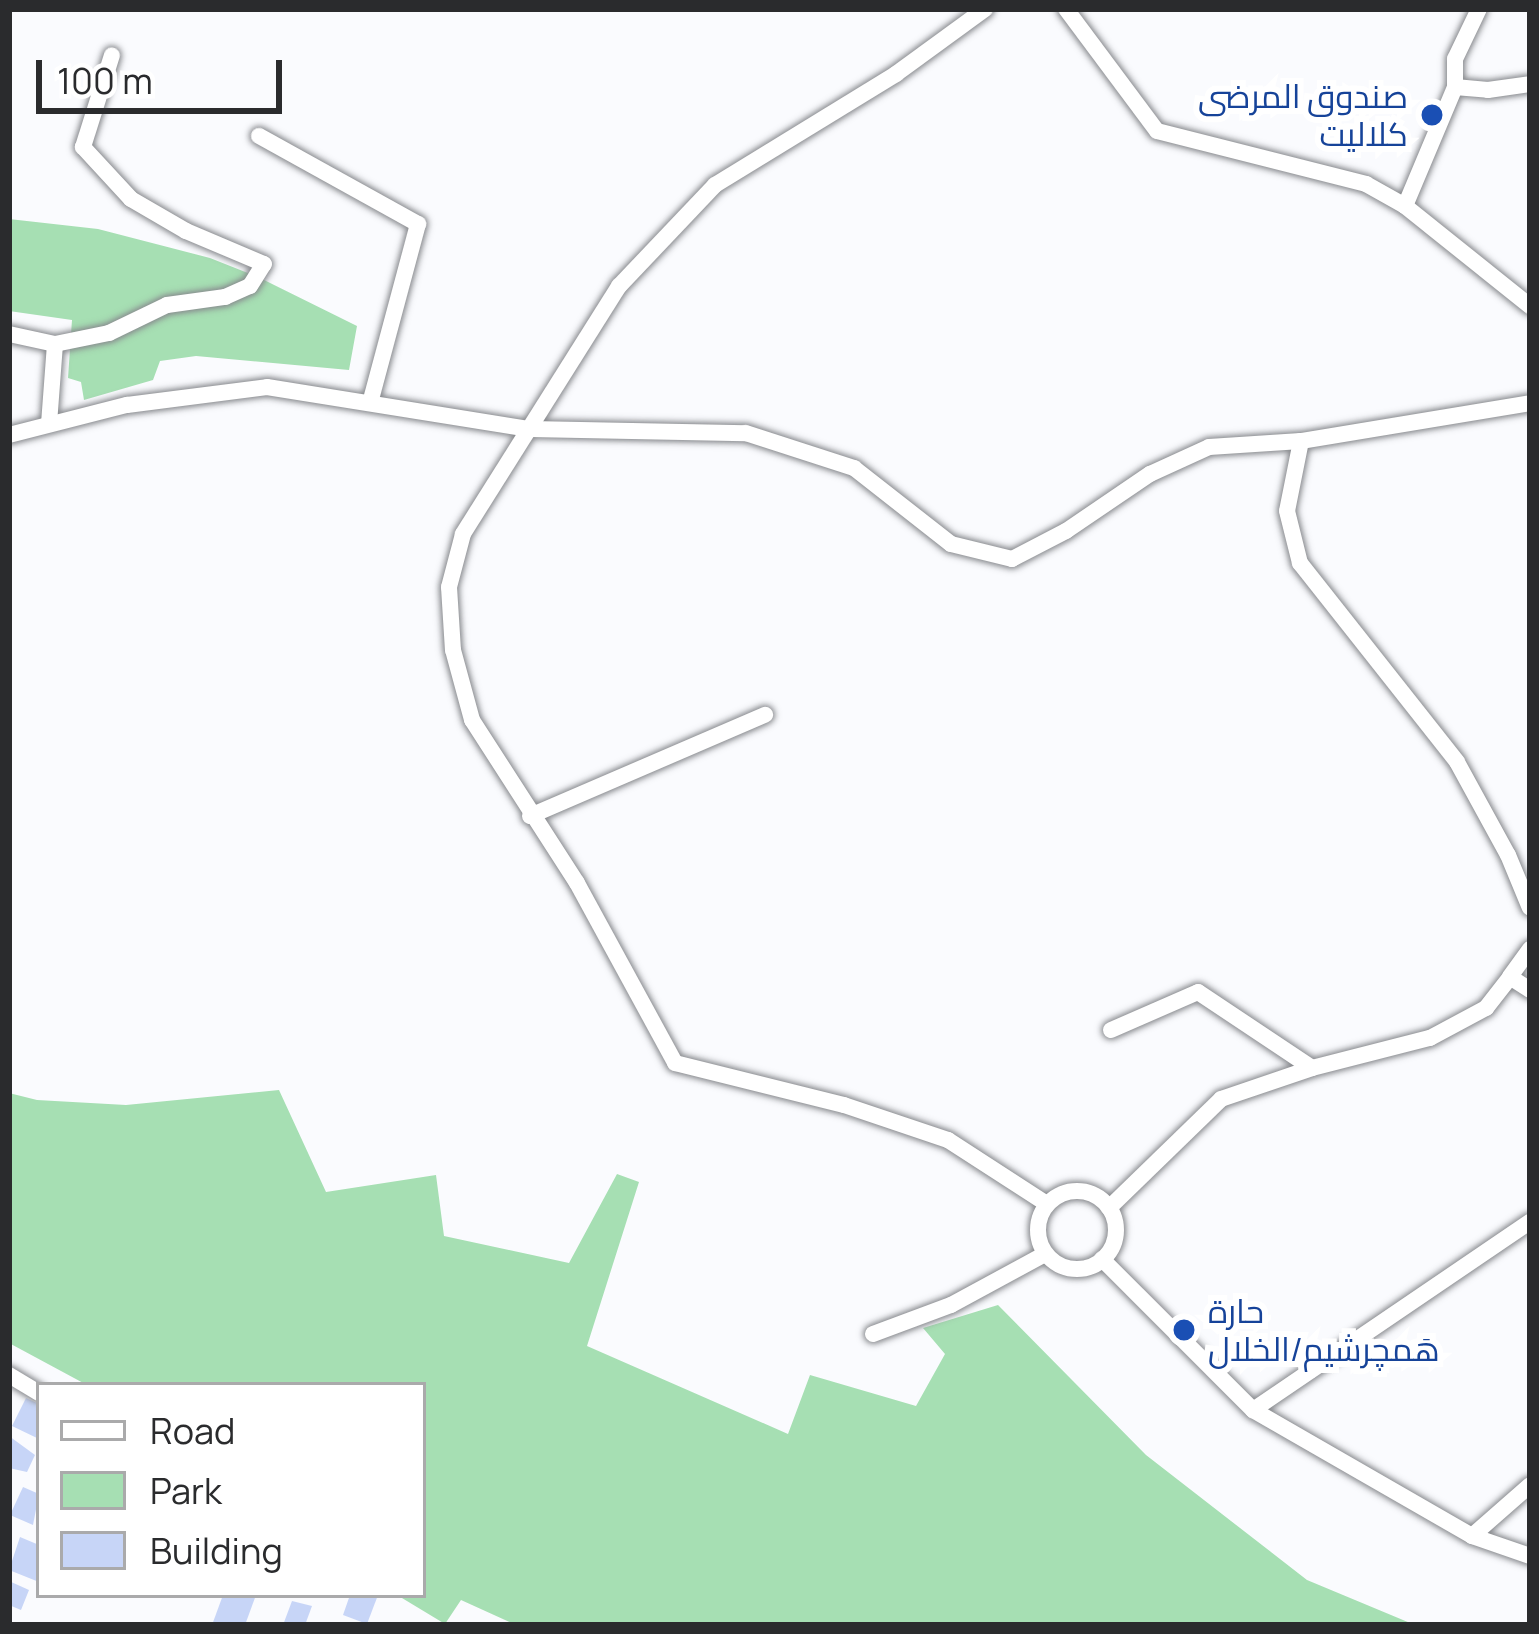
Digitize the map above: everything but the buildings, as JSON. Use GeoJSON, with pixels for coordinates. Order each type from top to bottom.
{"type":"FeatureCollection","features":[{"type":"Feature","properties":{"kind":"street"},"geometry":{"type":"LineString","coordinates":[[985,9],[896,74],[715,185],[619,286],[463,534],[449,587],[453,650],[472,720],[530,816],[578,883],[675,1063],[844,1105],[947,1140],[1047,1204]]}},
{"type":"Feature","properties":{"kind":"street"},"geometry":{"type":"LineString","coordinates":[[1066,9],[1157,131],[1366,184],[1405,206],[1530,306]]}},
{"type":"Feature","properties":{"kind":"street"},"geometry":{"type":"LineString","coordinates":[[1405,206],[1455,87],[1455,59],[1479,9]]}},
{"type":"Feature","properties":{"kind":"street"},"geometry":{"type":"LineString","coordinates":[[9,334],[55,344],[109,333],[167,305],[225,297],[250,286],[264,265],[186,232],[131,200],[83,147],[112,55]]}},
{"type":"Feature","properties":{"kind":"street"},"geometry":{"type":"LineString","coordinates":[[1455,87],[1488,91],[1530,83]]}},
{"type":"Feature","properties":{"kind":"street"},"geometry":{"type":"LineString","coordinates":[[259,136],[418,224],[370,400]]}},
{"type":"Feature","properties":{"kind":"street"},"geometry":{"type":"LineString","coordinates":[[49,424],[55,344]]}},
{"type":"Feature","properties":{"kind":"street"},"geometry":{"type":"LineString","coordinates":[[9,435],[127,406],[267,387],[530,429],[746,433],[854,467],[951,544],[1012,559],[1066,531],[1150,474],[1209,447],[1301,441],[1530,403]]}},
{"type":"Feature","properties":{"kind":"street"},"geometry":{"type":"LineString","coordinates":[[1301,441],[1287,511],[1300,563],[1457,762],[1508,855],[1530,908]]}},
{"type":"Feature","properties":{"kind":"street"},"geometry":{"type":"LineString","coordinates":[[530,816],[765,715]]}},
{"type":"Feature","properties":{"kind":"street"},"geometry":{"type":"LineString","coordinates":[[1108,1208],[1221,1100],[1312,1068],[1430,1038],[1486,1008],[1530,950]]}},
{"type":"Feature","properties":{"kind":"street"},"geometry":{"type":"LineString","coordinates":[[1510,977],[1530,990]]}},
{"type":"Feature","properties":{"kind":"street"},"geometry":{"type":"LineString","coordinates":[[1112,1030],[1198,992],[1312,1068]]}},
{"type":"Feature","properties":{"kind":"street"},"geometry":{"type":"LineString","coordinates":[[1079,1191],[1108,1208],[1116,1229],[1102,1259],[1066,1268],[1046,1254],[1037,1228],[1047,1204],[1079,1191]]}},
{"type":"Feature","properties":{"kind":"street"},"geometry":{"type":"LineString","coordinates":[[1252,1410],[1530,1222]]}},
{"type":"Feature","properties":{"kind":"street"},"geometry":{"type":"LineString","coordinates":[[873,1334],[951,1305],[1046,1254]]}},
{"type":"Feature","properties":{"kind":"street"},"geometry":{"type":"LineString","coordinates":[[1102,1259],[1252,1410],[1472,1536],[1530,1556]]}},
{"type":"Feature","properties":{"kind":"street"},"geometry":{"type":"LineString","coordinates":[[9,1375],[36,1391]]}},
{"type":"Feature","properties":{"kind":"street"},"geometry":{"type":"LineString","coordinates":[[1472,1536],[1530,1485]]}},
{"type":"Feature","properties":{"kind":"green space"},"geometry":{"type":"Polygon","coordinates":[[[9,219],[98,229],[210,258],[258,277],[357,326],[349,370],[196,356],[160,361],[153,380],[84,400],[81,382],[68,378],[72,320],[9,311],[9,219]]]}},
{"type":"Feature","properties":{"kind":"green space"},"geometry":{"type":"Polygon","coordinates":[[[279,1090],[326,1192],[436,1175],[444,1236],[569,1263],[617,1174],[639,1182],[587,1346],[788,1434],[810,1375],[916,1406],[945,1354],[923,1328],[998,1305],[1146,1455],[1307,1580],[1415,1625],[516,1625],[461,1600],[445,1624],[402,1598],[426,1598],[426,1382],[81,1382],[9,1343],[9,1093],[37,1100],[126,1105],[279,1090]]]}},
{"type":"Feature","properties":{"kind":"place","name":"صندوق المرضى كلاليت"},"geometry":{"type":"Point","coordinates":[1432,115]}},
{"type":"Feature","properties":{"kind":"place","name":"حارة هَمچرشيم/الخلال"},"geometry":{"type":"Point","coordinates":[1184,1330]}}]}
